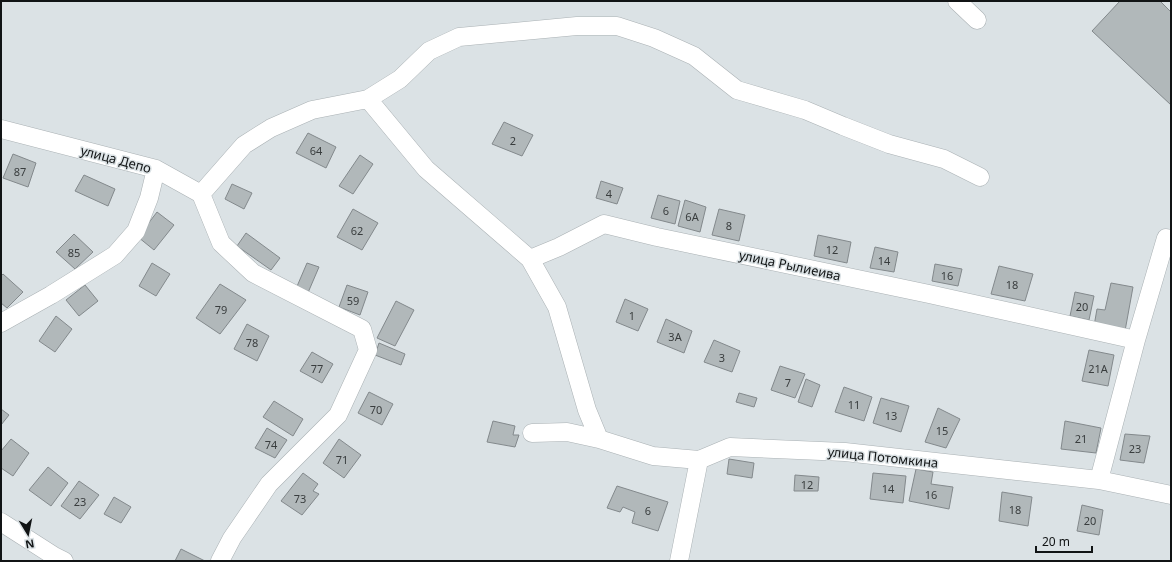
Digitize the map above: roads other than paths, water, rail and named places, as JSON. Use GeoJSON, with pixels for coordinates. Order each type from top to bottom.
{"type":"FeatureCollection","features":[{"type":"Feature","properties":{"kind":"street"},"geometry":{"type":"LineString","coordinates":[[957,1],[977,20]]}},
{"type":"Feature","properties":{"kind":"street"},"geometry":{"type":"LineString","coordinates":[[220,561],[232,538],[269,484],[338,415],[368,350],[362,329],[253,273],[221,243],[200,194],[244,145],[271,128],[312,110],[368,99],[400,79],[429,51],[459,38],[577,26],[617,26],[654,38],[694,56],[737,90],[806,110],[889,144],[944,159],[980,177]]}},
{"type":"Feature","properties":{"kind":"street"},"geometry":{"type":"LineString","coordinates":[[368,99],[426,170],[530,259],[557,307],[587,410],[599,439]]}},
{"type":"Feature","properties":{"kind":"street","name":"улица Депо"},"geometry":{"type":"LineString","coordinates":[[1,129],[156,169],[200,194]]}},
{"type":"Feature","properties":{"kind":"street"},"geometry":{"type":"LineString","coordinates":[[1,323],[52,295],[115,255],[136,231],[149,198],[156,169]]}},
{"type":"Feature","properties":{"kind":"street","name":"улица Рылиеива"},"geometry":{"type":"LineString","coordinates":[[530,259],[559,247],[604,224],[657,237],[1136,340]]}},
{"type":"Feature","properties":{"kind":"street"},"geometry":{"type":"LineString","coordinates":[[1098,480],[1136,340],[1166,238],[1171,239]]}},
{"type":"Feature","properties":{"kind":"street","name":"улица Потомкина"},"geometry":{"type":"LineString","coordinates":[[532,433],[567,432],[599,439],[653,456],[698,460],[730,447],[845,452],[1098,480],[1171,495]]}},
{"type":"Feature","properties":{"kind":"street"},"geometry":{"type":"LineString","coordinates":[[679,561],[698,460]]}},
{"type":"Feature","properties":{"kind":"street"},"geometry":{"type":"LineString","coordinates":[[1,522],[64,561]]}}]}
